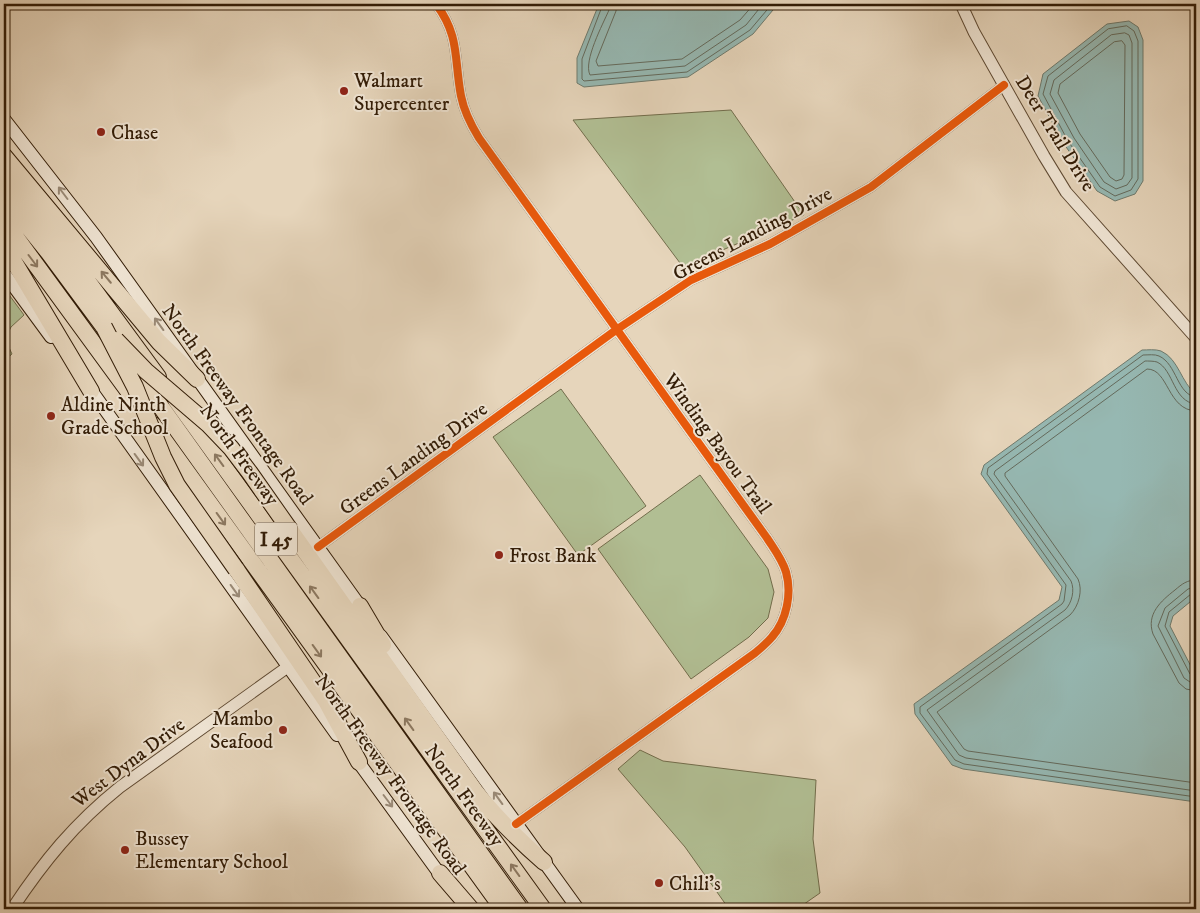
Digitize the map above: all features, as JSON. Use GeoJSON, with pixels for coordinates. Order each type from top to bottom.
{"type":"FeatureCollection","features":[{"type":"Feature","properties":{"kind":"highway"},"geometry":{"type":"LineString","coordinates":[[4,156],[159,342],[197,379]]}},
{"type":"Feature","properties":{"kind":"highway","name":"North Freeway"},"geometry":{"type":"LineString","coordinates":[[4,172],[122,326],[543,909]]}},
{"type":"Feature","properties":{"kind":"highway","name":"North Freeway"},"geometry":{"type":"LineString","coordinates":[[4,197],[49,253],[104,327],[520,909]]}},
{"type":"Feature","properties":{"kind":"highway","name":"North Freeway"},"geometry":{"type":"LineString","coordinates":[[4,222],[102,354],[503,909]]}},
{"type":"Feature","properties":{"kind":"highway"},"geometry":{"type":"LineString","coordinates":[[4,245],[91,391]]}},
{"type":"Feature","properties":{"kind":"highway"},"geometry":{"type":"LineString","coordinates":[[104,327],[146,370],[209,425],[230,448],[250,473],[493,814],[544,862]]}},
{"type":"Feature","properties":{"kind":"highway"},"geometry":{"type":"LineString","coordinates":[[104,327],[135,387],[177,485],[326,701],[359,762]]}},
{"type":"Feature","properties":{"kind":"highway"},"geometry":{"type":"LineString","coordinates":[[360,606],[439,740]]}},
{"type":"Feature","properties":{"kind":"highway"},"geometry":{"type":"LineString","coordinates":[[440,873],[471,909]]}},
{"type":"Feature","properties":{"kind":"main road","name":"North Freeway Frontage Road"},"geometry":{"type":"LineString","coordinates":[[4,119],[96,237],[578,909]]}},
{"type":"Feature","properties":{"kind":"main road","name":"North Freeway Frontage Road"},"geometry":{"type":"LineString","coordinates":[[4,273],[339,737],[466,909]]}},
{"type":"Feature","properties":{"kind":"street","name":"Winding Bayou Trail"},"geometry":{"type":"LineString","coordinates":[[436,4],[444,14],[455,40],[461,95],[471,126],[478,138],[780,557],[786,573],[787,608],[782,622],[773,637],[755,653],[516,824]]}},
{"type":"Feature","properties":{"kind":"street","name":"Deer Trail Drive"},"geometry":{"type":"LineString","coordinates":[[961,4],[974,32],[1066,192],[1196,338]]}},
{"type":"Feature","properties":{"kind":"street","name":"Greens Landing Drive"},"geometry":{"type":"LineString","coordinates":[[318,547],[616,330],[691,280],[770,244],[872,187],[1004,85]]}},
{"type":"Feature","properties":{"kind":"street","name":"West Dyna Drive"},"geometry":{"type":"LineString","coordinates":[[12,909],[38,870],[71,831],[96,806],[289,666]]}},
{"type":"Feature","properties":{"kind":"green space"},"geometry":{"type":"Polygon","coordinates":[[[731,110],[804,215],[683,267],[573,120],[731,110]]]}},
{"type":"Feature","properties":{"kind":"green space"},"geometry":{"type":"Polygon","coordinates":[[[4,288],[24,315],[11,327],[5,339],[12,354],[4,361],[4,288]]]}},
{"type":"Feature","properties":{"kind":"green space"},"geometry":{"type":"Polygon","coordinates":[[[561,389],[646,506],[578,555],[493,437],[561,389]]]}},
{"type":"Feature","properties":{"kind":"green space"},"geometry":{"type":"Polygon","coordinates":[[[700,475],[768,569],[774,592],[768,618],[749,637],[691,679],[598,549],[700,475]]]}},
{"type":"Feature","properties":{"kind":"green space"},"geometry":{"type":"Polygon","coordinates":[[[640,750],[663,761],[816,780],[813,839],[820,893],[797,909],[729,909],[685,847],[618,769],[640,750]]]}},
{"type":"Feature","properties":{"kind":"water"},"geometry":{"type":"Polygon","coordinates":[[[599,4],[778,4],[753,34],[688,77],[584,87],[577,83],[577,58],[599,4]]]}},
{"type":"Feature","properties":{"kind":"water"},"geometry":{"type":"Polygon","coordinates":[[[1129,21],[1138,27],[1143,40],[1143,181],[1135,194],[1115,201],[1097,191],[1064,144],[1038,96],[1043,74],[1107,24],[1129,21]]]}},
{"type":"Feature","properties":{"kind":"water"},"geometry":{"type":"Polygon","coordinates":[[[1142,350],[1159,350],[1167,355],[1196,394],[1196,597],[1173,616],[1170,626],[1196,676],[1196,802],[963,769],[952,765],[915,714],[914,704],[1059,600],[1062,587],[981,474],[984,465],[1142,350]]]}},
{"type":"Feature","properties":{"kind":"cycle path"},"geometry":{"type":"LineString","coordinates":[[436,4],[444,16],[453,37],[462,102],[479,138],[767,538],[778,554],[788,580],[785,614],[777,630],[764,645],[516,824]]}},
{"type":"Feature","properties":{"kind":"cycle path"},"geometry":{"type":"LineString","coordinates":[[318,547],[616,330],[691,280],[770,244],[871,187],[1004,85]]}},
{"type":"Feature","properties":{"kind":"place","name":"Walmart Supercenter"},"geometry":{"type":"Point","coordinates":[344,91]}},
{"type":"Feature","properties":{"kind":"place","name":"Chase"},"geometry":{"type":"Point","coordinates":[101,132]}},
{"type":"Feature","properties":{"kind":"place","name":"Aldine Ninth Grade School"},"geometry":{"type":"Point","coordinates":[51,416]}},
{"type":"Feature","properties":{"kind":"place","name":"Frost Bank"},"geometry":{"type":"Point","coordinates":[499,555]}},
{"type":"Feature","properties":{"kind":"place","name":"Mambo Seafood"},"geometry":{"type":"Point","coordinates":[283,730]}},
{"type":"Feature","properties":{"kind":"place","name":"Bussey Elementary School"},"geometry":{"type":"Point","coordinates":[125,850]}},
{"type":"Feature","properties":{"kind":"place","name":"Chili's"},"geometry":{"type":"Point","coordinates":[659,883]}}]}
